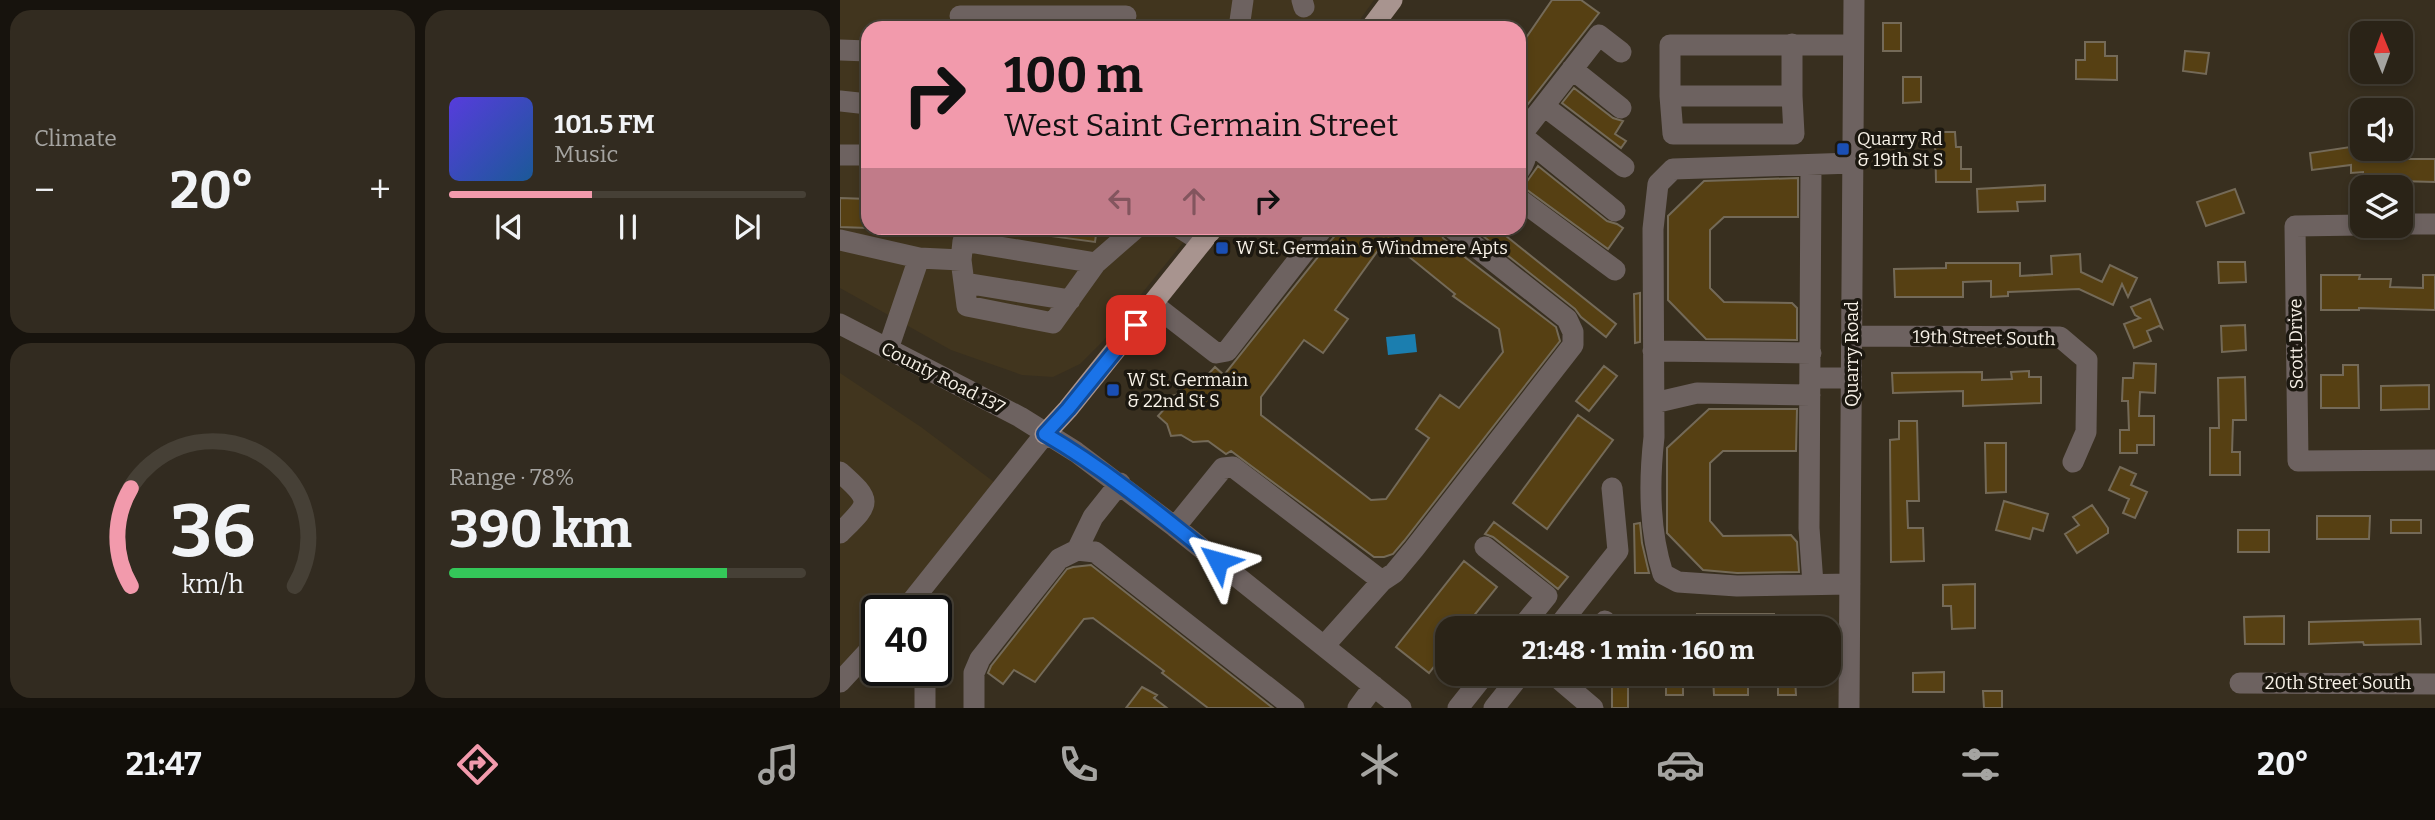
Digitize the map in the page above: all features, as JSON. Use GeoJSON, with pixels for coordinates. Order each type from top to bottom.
{"type":"FeatureCollection","features":[{"type":"Feature","properties":{"kind":"main road"},"geometry":{"type":"LineString","coordinates":[[1380,21],[1392,0]]}},
{"type":"Feature","properties":{"kind":"main road"},"geometry":{"type":"LineString","coordinates":[[1045,434],[1208,235]]}},
{"type":"Feature","properties":{"kind":"street"},"geometry":{"type":"LineString","coordinates":[[1240,21],[1243,0]]}},
{"type":"Feature","properties":{"kind":"street","name":"Quarry Road"},"geometry":{"type":"LineString","coordinates":[[1841,645],[1850,584],[1854,0]]}},
{"type":"Feature","properties":{"kind":"street"},"geometry":{"type":"LineString","coordinates":[[959,15],[1046,8],[1126,15]]}},
{"type":"Feature","properties":{"kind":"street"},"geometry":{"type":"LineString","coordinates":[[1526,127],[1599,35],[1621,52]]}},
{"type":"Feature","properties":{"kind":"street"},"geometry":{"type":"LineString","coordinates":[[1792,44],[1794,134],[1673,134],[1670,45],[1792,44],[1853,45]]}},
{"type":"Feature","properties":{"kind":"street"},"geometry":{"type":"LineString","coordinates":[[840,50],[861,51]]}},
{"type":"Feature","properties":{"kind":"street"},"geometry":{"type":"LineString","coordinates":[[1572,69],[1621,108]]}},
{"type":"Feature","properties":{"kind":"street"},"geometry":{"type":"LineString","coordinates":[[1670,96],[1792,96]]}},
{"type":"Feature","properties":{"kind":"street"},"geometry":{"type":"LineString","coordinates":[[840,101],[861,103]]}},
{"type":"Feature","properties":{"kind":"street"},"geometry":{"type":"LineString","coordinates":[[1544,106],[1624,167]]}},
{"type":"Feature","properties":{"kind":"street"},"geometry":{"type":"LineString","coordinates":[[1526,139],[1615,211]]}},
{"type":"Feature","properties":{"kind":"street"},"geometry":{"type":"LineString","coordinates":[[840,155],[861,155]]}},
{"type":"Feature","properties":{"kind":"street"},"geometry":{"type":"LineString","coordinates":[[1850,584],[1737,586],[1678,582],[1663,574],[1655,550],[1650,466],[1654,437],[1653,229],[1658,184],[1673,169],[1853,163]]}},
{"type":"Feature","properties":{"kind":"street"},"geometry":{"type":"LineString","coordinates":[[1811,165],[1809,528],[1813,584]]}},
{"type":"Feature","properties":{"kind":"street"},"geometry":{"type":"LineString","coordinates":[[1526,204],[1615,270]]}},
{"type":"Feature","properties":{"kind":"street"},"geometry":{"type":"LineString","coordinates":[[2413,224],[2435,224]]}},
{"type":"Feature","properties":{"kind":"street","name":"Scott Drive"},"geometry":{"type":"LineString","coordinates":[[2350,225],[2295,226],[2298,461],[2435,460]]}},
{"type":"Feature","properties":{"kind":"street"},"geometry":{"type":"LineString","coordinates":[[1096,263],[963,241],[961,260],[967,306],[1053,323],[1096,263],[1128,235]]}},
{"type":"Feature","properties":{"kind":"street"},"geometry":{"type":"LineString","coordinates":[[1153,304],[1216,353],[1227,351],[1318,235]]}},
{"type":"Feature","properties":{"kind":"street"},"geometry":{"type":"LineString","coordinates":[[1324,646],[1414,549],[1573,345],[1573,332],[1567,319],[1461,235]]}},
{"type":"Feature","properties":{"kind":"street"},"geometry":{"type":"LineString","coordinates":[[840,240],[919,258],[961,260]]}},
{"type":"Feature","properties":{"kind":"street"},"geometry":{"type":"LineString","coordinates":[[888,349],[919,258]]}},
{"type":"Feature","properties":{"kind":"street","name":"County Road 137"},"geometry":{"type":"LineString","coordinates":[[840,324],[1020,417],[1076,452],[1120,483],[1401,708]]}},
{"type":"Feature","properties":{"kind":"street","name":"19th Street South"},"geometry":{"type":"LineString","coordinates":[[1852,336],[2060,337],[2087,360],[2086,432],[2073,462]]}},
{"type":"Feature","properties":{"kind":"street"},"geometry":{"type":"LineString","coordinates":[[1653,351],[1811,353]]}},
{"type":"Feature","properties":{"kind":"street"},"geometry":{"type":"LineString","coordinates":[[1654,403],[1697,393],[1810,387],[1851,377]]}},
{"type":"Feature","properties":{"kind":"street"},"geometry":{"type":"LineString","coordinates":[[918,595],[1045,434]]}},
{"type":"Feature","properties":{"kind":"street"},"geometry":{"type":"LineString","coordinates":[[1175,527],[1223,468],[1233,467],[1382,581]]}},
{"type":"Feature","properties":{"kind":"street"},"geometry":{"type":"LineString","coordinates":[[840,472],[860,490],[864,502],[862,511],[840,533]]}},
{"type":"Feature","properties":{"kind":"street"},"geometry":{"type":"LineString","coordinates":[[1077,550],[1093,517],[1120,483]]}},
{"type":"Feature","properties":{"kind":"street"},"geometry":{"type":"LineString","coordinates":[[1567,616],[1618,551],[1612,488]]}},
{"type":"Feature","properties":{"kind":"street"},"geometry":{"type":"LineString","coordinates":[[1485,547],[1546,596],[1560,616]]}},
{"type":"Feature","properties":{"kind":"street"},"geometry":{"type":"LineString","coordinates":[[974,708],[974,673],[980,659],[1059,559],[1077,550],[1095,552],[1294,708]]}},
{"type":"Feature","properties":{"kind":"street"},"geometry":{"type":"LineString","coordinates":[[1530,616],[1546,596]]}},
{"type":"Feature","properties":{"kind":"street"},"geometry":{"type":"LineString","coordinates":[[840,682],[861,659]]}},
{"type":"Feature","properties":{"kind":"street","name":"Quarry Road"},"geometry":{"type":"LineString","coordinates":[[1841,669],[1849,708]]}},
{"type":"Feature","properties":{"kind":"street","name":"20th Street South"},"geometry":{"type":"LineString","coordinates":[[2240,683],[2435,684]]}},
{"type":"Feature","properties":{"kind":"street"},"geometry":{"type":"LineString","coordinates":[[925,686],[925,708]]}},
{"type":"Feature","properties":{"kind":"street"},"geometry":{"type":"LineString","coordinates":[[1358,708],[1374,686]]}},
{"type":"Feature","properties":{"kind":"street"},"geometry":{"type":"LineString","coordinates":[[1458,708],[1475,686]]}},
{"type":"Feature","properties":{"kind":"street"},"geometry":{"type":"LineString","coordinates":[[1494,708],[1511,686]]}},
{"type":"Feature","properties":{"kind":"street"},"geometry":{"type":"LineString","coordinates":[[1570,686],[1593,708]]}},
{"type":"Feature","properties":{"kind":"shaded area"},"geometry":{"type":"Polygon","coordinates":[[[840,0],[1374,0],[1359,21],[861,21],[861,235],[1189,235],[1104,340],[1080,364],[1053,377],[1022,375],[951,350],[840,288],[840,0]]]}},
{"type":"Feature","properties":{"kind":"shaded area"},"geometry":{"type":"Polygon","coordinates":[[[840,373],[921,427],[998,485],[905,595],[861,595],[861,648],[840,672],[840,373]]]}},
{"type":"Feature","properties":{"kind":"water"},"geometry":{"type":"Polygon","coordinates":[[[1415,334],[1417,352],[1388,355],[1386,337],[1415,334]]]}},
{"type":"Feature","properties":{"kind":"building"},"geometry":{"type":"Polygon","coordinates":[[[1552,0],[1581,0],[1599,13],[1526,107],[1526,38],[1552,0]]]}},
{"type":"Feature","properties":{"kind":"building"},"geometry":{"type":"Polygon","coordinates":[[[1883,23],[1901,23],[1901,51],[1883,51],[1883,23]]]}},
{"type":"Feature","properties":{"kind":"building"},"geometry":{"type":"Polygon","coordinates":[[[2085,42],[2105,42],[2105,56],[2117,56],[2117,80],[2076,79],[2076,60],[2085,60],[2085,42]]]}},
{"type":"Feature","properties":{"kind":"building"},"geometry":{"type":"Polygon","coordinates":[[[2185,51],[2209,53],[2206,74],[2183,71],[2185,51]]]}},
{"type":"Feature","properties":{"kind":"building"},"geometry":{"type":"Polygon","coordinates":[[[1903,77],[1921,77],[1921,102],[1903,103],[1903,77]]]}},
{"type":"Feature","properties":{"kind":"building"},"geometry":{"type":"Polygon","coordinates":[[[1574,88],[1613,118],[1623,121],[1615,134],[1626,141],[1621,148],[1562,103],[1574,88]]]}},
{"type":"Feature","properties":{"kind":"building"},"geometry":{"type":"Polygon","coordinates":[[[1935,132],[1955,132],[1956,147],[1961,147],[1961,169],[1971,169],[1971,182],[1936,182],[1935,132]]]}},
{"type":"Feature","properties":{"kind":"building"},"geometry":{"type":"Polygon","coordinates":[[[2350,147],[2350,161],[2435,159],[2435,182],[2413,181],[2413,175],[2351,173],[2351,165],[2312,170],[2310,153],[2350,147]]]}},
{"type":"Feature","properties":{"kind":"building"},"geometry":{"type":"Polygon","coordinates":[[[1538,166],[1607,221],[1623,228],[1608,249],[1526,189],[1526,183],[1538,166]]]}},
{"type":"Feature","properties":{"kind":"building"},"geometry":{"type":"Polygon","coordinates":[[[1798,178],[1798,217],[1724,217],[1710,230],[1710,288],[1724,302],[1792,303],[1797,308],[1797,340],[1706,339],[1668,300],[1668,216],[1704,181],[1798,178]]]}},
{"type":"Feature","properties":{"kind":"building"},"geometry":{"type":"Polygon","coordinates":[[[2045,185],[2045,201],[2017,202],[2018,211],[1978,212],[1977,189],[2045,185]]]}},
{"type":"Feature","properties":{"kind":"building"},"geometry":{"type":"Polygon","coordinates":[[[2235,189],[2244,213],[2206,226],[2197,202],[2235,189]]]}},
{"type":"Feature","properties":{"kind":"building"},"geometry":{"type":"Polygon","coordinates":[[[840,198],[861,199],[861,228],[840,227],[840,198]]]}},
{"type":"Feature","properties":{"kind":"building"},"geometry":{"type":"Polygon","coordinates":[[[1043,235],[1096,235],[1095,242],[1043,235]]]}},
{"type":"Feature","properties":{"kind":"building"},"geometry":{"type":"Polygon","coordinates":[[[1335,235],[1442,235],[1466,258],[1556,327],[1560,341],[1404,541],[1393,554],[1384,557],[1374,557],[1231,451],[1226,454],[1208,441],[1193,442],[1181,435],[1171,436],[1167,424],[1158,416],[1167,406],[1166,397],[1176,395],[1184,385],[1201,382],[1215,367],[1224,375],[1335,235]],[[1397,247],[1379,249],[1335,310],[1348,319],[1323,353],[1304,340],[1261,397],[1261,415],[1371,500],[1386,499],[1429,438],[1416,429],[1440,395],[1459,408],[1503,352],[1499,329],[1453,296],[1455,294],[1397,247]]]}},
{"type":"Feature","properties":{"kind":"building"},"geometry":{"type":"Polygon","coordinates":[[[1482,235],[1505,235],[1616,324],[1606,337],[1482,235]]]}},
{"type":"Feature","properties":{"kind":"building"},"geometry":{"type":"Polygon","coordinates":[[[2080,254],[2081,272],[2102,282],[2110,265],[2137,278],[2128,297],[2122,284],[2113,305],[2079,289],[2008,292],[2008,296],[1991,297],[1991,281],[1963,282],[1963,297],[1895,297],[1894,269],[1946,268],[1946,263],[2020,263],[2020,276],[2052,274],[2051,256],[2080,254]]]}},
{"type":"Feature","properties":{"kind":"building"},"geometry":{"type":"Polygon","coordinates":[[[2218,262],[2245,262],[2246,282],[2219,283],[2218,262]]]}},
{"type":"Feature","properties":{"kind":"building"},"geometry":{"type":"Polygon","coordinates":[[[2321,275],[2360,275],[2359,279],[2391,279],[2390,287],[2423,288],[2423,275],[2435,275],[2435,310],[2321,310],[2321,275]]]}},
{"type":"Feature","properties":{"kind":"building"},"geometry":{"type":"Polygon","coordinates":[[[1640,293],[1640,342],[1635,343],[1634,294],[1640,293]]]}},
{"type":"Feature","properties":{"kind":"building"},"geometry":{"type":"Polygon","coordinates":[[[2150,299],[2162,328],[2159,326],[2147,331],[2151,341],[2134,348],[2124,324],[2140,318],[2131,307],[2150,299]]]}},
{"type":"Feature","properties":{"kind":"building"},"geometry":{"type":"Polygon","coordinates":[[[2245,325],[2246,350],[2222,352],[2221,326],[2245,325]]]}},
{"type":"Feature","properties":{"kind":"building"},"geometry":{"type":"Polygon","coordinates":[[[2134,363],[2156,364],[2155,393],[2140,392],[2139,416],[2154,416],[2154,445],[2137,445],[2137,453],[2120,453],[2120,430],[2129,430],[2128,401],[2122,401],[2123,378],[2133,378],[2134,363]]]}},
{"type":"Feature","properties":{"kind":"building"},"geometry":{"type":"Polygon","coordinates":[[[2343,365],[2358,365],[2359,408],[2321,408],[2321,375],[2343,375],[2343,365]]]}},
{"type":"Feature","properties":{"kind":"building"},"geometry":{"type":"Polygon","coordinates":[[[1604,366],[1617,376],[1589,411],[1576,401],[1604,366]]]}},
{"type":"Feature","properties":{"kind":"building"},"geometry":{"type":"Polygon","coordinates":[[[2029,371],[2029,377],[2041,377],[2041,403],[1963,406],[1963,391],[1893,393],[1892,373],[1982,372],[1982,380],[2012,379],[2011,372],[2029,371]]]}},
{"type":"Feature","properties":{"kind":"building"},"geometry":{"type":"Polygon","coordinates":[[[2245,377],[2246,420],[2233,420],[2232,452],[2240,452],[2240,475],[2210,475],[2210,428],[2219,428],[2218,378],[2245,377]]]}},
{"type":"Feature","properties":{"kind":"building"},"geometry":{"type":"Polygon","coordinates":[[[2429,385],[2429,409],[2381,410],[2381,386],[2429,385]]]}},
{"type":"Feature","properties":{"kind":"building"},"geometry":{"type":"Polygon","coordinates":[[[1709,409],[1797,409],[1796,451],[1723,451],[1710,463],[1710,521],[1723,536],[1791,535],[1797,542],[1799,572],[1737,573],[1703,570],[1667,533],[1667,448],[1709,409]]]}},
{"type":"Feature","properties":{"kind":"building"},"geometry":{"type":"Polygon","coordinates":[[[1578,415],[1613,440],[1547,529],[1513,503],[1578,415]]]}},
{"type":"Feature","properties":{"kind":"building"},"geometry":{"type":"Polygon","coordinates":[[[1899,421],[1917,421],[1919,501],[1907,501],[1908,528],[1923,528],[1924,561],[1891,562],[1890,440],[1899,439],[1899,421]]]}},
{"type":"Feature","properties":{"kind":"building"},"geometry":{"type":"Polygon","coordinates":[[[1985,443],[2006,443],[2006,492],[1986,493],[1985,443]]]}},
{"type":"Feature","properties":{"kind":"building"},"geometry":{"type":"Polygon","coordinates":[[[2120,467],[2136,474],[2131,485],[2147,492],[2135,518],[2123,513],[2129,499],[2109,490],[2120,467]]]}},
{"type":"Feature","properties":{"kind":"building"},"geometry":{"type":"Polygon","coordinates":[[[2004,501],[2048,514],[2043,531],[2033,528],[2030,539],[1996,530],[2004,501]]]}},
{"type":"Feature","properties":{"kind":"building"},"geometry":{"type":"Polygon","coordinates":[[[2092,505],[2108,528],[2108,533],[2077,553],[2065,534],[2079,525],[2073,517],[2092,505]]]}},
{"type":"Feature","properties":{"kind":"building"},"geometry":{"type":"Polygon","coordinates":[[[2317,516],[2370,516],[2369,539],[2317,539],[2317,516]]]}},
{"type":"Feature","properties":{"kind":"building"},"geometry":{"type":"Polygon","coordinates":[[[2391,520],[2421,520],[2421,533],[2391,533],[2391,520]]]}},
{"type":"Feature","properties":{"kind":"building"},"geometry":{"type":"Polygon","coordinates":[[[1494,522],[1568,577],[1558,589],[1493,537],[1485,534],[1494,522]]]}},
{"type":"Feature","properties":{"kind":"building"},"geometry":{"type":"Polygon","coordinates":[[[1640,523],[1649,573],[1635,573],[1634,524],[1640,523]]]}},
{"type":"Feature","properties":{"kind":"building"},"geometry":{"type":"Polygon","coordinates":[[[2238,530],[2269,530],[2269,552],[2238,552],[2238,530]]]}},
{"type":"Feature","properties":{"kind":"building"},"geometry":{"type":"Polygon","coordinates":[[[1464,561],[1497,587],[1474,616],[1435,616],[1435,665],[1429,673],[1396,647],[1464,561]]]}},
{"type":"Feature","properties":{"kind":"building"},"geometry":{"type":"Polygon","coordinates":[[[1091,565],[1273,708],[1208,708],[1093,618],[1084,619],[1035,682],[1014,670],[1003,684],[988,673],[1067,569],[1091,565]]]}},
{"type":"Feature","properties":{"kind":"building"},"geometry":{"type":"Polygon","coordinates":[[[1975,584],[1975,628],[1952,629],[1951,606],[1943,606],[1943,585],[1975,584]]]}},
{"type":"Feature","properties":{"kind":"building"},"geometry":{"type":"Polygon","coordinates":[[[1697,614],[1774,614],[1774,616],[1697,614]]]}},
{"type":"Feature","properties":{"kind":"building"},"geometry":{"type":"Polygon","coordinates":[[[2284,616],[2284,644],[2245,644],[2244,617],[2284,616]]]}},
{"type":"Feature","properties":{"kind":"building"},"geometry":{"type":"Polygon","coordinates":[[[2420,619],[2421,644],[2309,644],[2309,622],[2420,619]]]}},
{"type":"Feature","properties":{"kind":"building"},"geometry":{"type":"Polygon","coordinates":[[[1944,672],[1944,692],[1913,692],[1913,673],[1944,672]]]}},
{"type":"Feature","properties":{"kind":"building"},"geometry":{"type":"Polygon","coordinates":[[[1612,686],[1628,686],[1628,708],[1612,708],[1612,686]]]}},
{"type":"Feature","properties":{"kind":"building"},"geometry":{"type":"Polygon","coordinates":[[[1666,686],[1683,686],[1683,695],[1666,695],[1666,686]]]}},
{"type":"Feature","properties":{"kind":"building"},"geometry":{"type":"Polygon","coordinates":[[[1713,686],[1748,686],[1748,695],[1714,695],[1713,686]]]}},
{"type":"Feature","properties":{"kind":"building"},"geometry":{"type":"Polygon","coordinates":[[[1778,686],[1795,686],[1796,695],[1778,695],[1778,686]]]}},
{"type":"Feature","properties":{"kind":"building"},"geometry":{"type":"Polygon","coordinates":[[[1142,687],[1157,695],[1154,698],[1167,708],[1126,708],[1142,687]]]}},
{"type":"Feature","properties":{"kind":"building"},"geometry":{"type":"Polygon","coordinates":[[[1983,691],[2002,691],[2002,708],[1984,708],[1983,691]]]}},
{"type":"Feature","properties":{"kind":"place","name":"Quarry Rd & 19th St S"},"geometry":{"type":"Point","coordinates":[1843,149]}},
{"type":"Feature","properties":{"kind":"place","name":"W St. Germain & Windmere Apts"},"geometry":{"type":"Point","coordinates":[1222,248]}},
{"type":"Feature","properties":{"kind":"place","name":"W St. Germain & 22nd St S"},"geometry":{"type":"Point","coordinates":[1113,390]}},
{"type":"Feature","properties":{"kind":"route"},"geometry":{"type":"LineString","coordinates":[[1136,325],[1045,434],[1120,483],[1218,561]]}}]}
